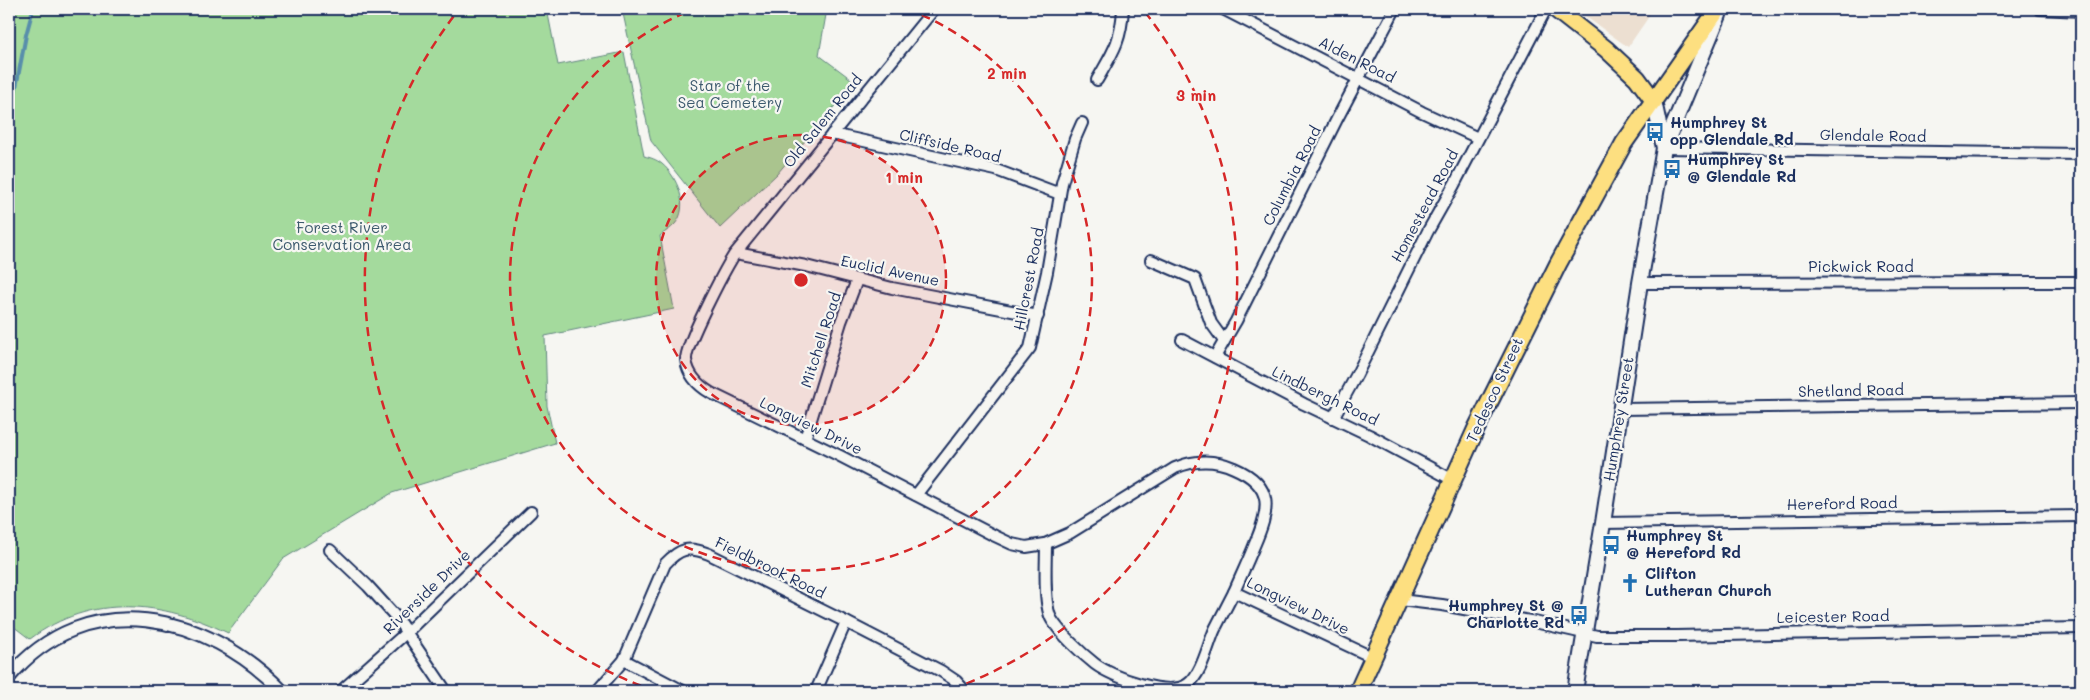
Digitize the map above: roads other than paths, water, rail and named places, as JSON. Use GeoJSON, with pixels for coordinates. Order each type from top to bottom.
{"type":"FeatureCollection","features":[{"type":"Feature","properties":{"kind":"main road"},"geometry":{"type":"LineString","coordinates":[[1555,9],[1620,62],[1637,78],[1654,101],[1718,9]]}},
{"type":"Feature","properties":{"kind":"main road","name":"Humphrey Street"},"geometry":{"type":"LineString","coordinates":[[1575,691],[1640,283],[1664,148],[1722,9]]}},
{"type":"Feature","properties":{"kind":"main road","name":"Humphrey Street"},"geometry":{"type":"LineString","coordinates":[[1654,101],[1664,148]]}},
{"type":"Feature","properties":{"kind":"main road","name":"Tedesco Street"},"geometry":{"type":"LineString","coordinates":[[1358,691],[1476,429],[1558,264],[1624,143],[1654,101]]}},
{"type":"Feature","properties":{"kind":"street","name":"Old Salem Road"},"geometry":{"type":"LineString","coordinates":[[736,253],[934,9]]}},
{"type":"Feature","properties":{"kind":"street"},"geometry":{"type":"LineString","coordinates":[[1097,80],[1116,48],[1123,9]]}},
{"type":"Feature","properties":{"kind":"street","name":"Alden Road"},"geometry":{"type":"LineString","coordinates":[[1223,9],[1360,78],[1422,112],[1478,138]]}},
{"type":"Feature","properties":{"kind":"street","name":"Columbia Road"},"geometry":{"type":"LineString","coordinates":[[1215,357],[1395,9]]}},
{"type":"Feature","properties":{"kind":"street","name":"Homestead Road"},"geometry":{"type":"LineString","coordinates":[[1333,418],[1357,374],[1428,230],[1546,9]]}},
{"type":"Feature","properties":{"kind":"street"},"geometry":{"type":"LineString","coordinates":[[2040,9],[2081,11]]}},
{"type":"Feature","properties":{"kind":"street","name":"Hillcrest Road"},"geometry":{"type":"LineString","coordinates":[[916,494],[1030,348],[1038,316],[1068,159],[1082,123]]}},
{"type":"Feature","properties":{"kind":"street","name":"Cliffside Road"},"geometry":{"type":"LineString","coordinates":[[832,134],[996,170],[1060,194]]}},
{"type":"Feature","properties":{"kind":"street","name":"Glendale Road"},"geometry":{"type":"LineString","coordinates":[[1664,148],[2081,154]]}},
{"type":"Feature","properties":{"kind":"street","name":"Euclid Avenue"},"geometry":{"type":"LineString","coordinates":[[736,253],[806,266],[857,280],[1038,316]]}},
{"type":"Feature","properties":{"kind":"street","name":"Longview Drive"},"geometry":{"type":"LineString","coordinates":[[736,253],[718,284],[691,342],[686,358],[690,374],[703,388],[1012,544],[1036,547],[1070,533],[1170,470],[1182,465],[1205,461],[1240,470],[1263,491],[1267,509],[1260,533],[1234,592],[1374,658]]}},
{"type":"Feature","properties":{"kind":"street"},"geometry":{"type":"LineString","coordinates":[[1151,260],[1195,279],[1211,324],[1224,341]]}},
{"type":"Feature","properties":{"kind":"street","name":"Mitchell Road"},"geometry":{"type":"LineString","coordinates":[[805,439],[841,322],[857,280]]}},
{"type":"Feature","properties":{"kind":"street","name":"Pickwick Road"},"geometry":{"type":"LineString","coordinates":[[1640,283],[2081,282]]}},
{"type":"Feature","properties":{"kind":"street","name":"Lindbergh Road"},"geometry":{"type":"LineString","coordinates":[[1182,340],[1454,480]]}},
{"type":"Feature","properties":{"kind":"street","name":"Shetland Road"},"geometry":{"type":"LineString","coordinates":[[1621,409],[2081,403]]}},
{"type":"Feature","properties":{"kind":"street","name":"Riverside Drive"},"geometry":{"type":"LineString","coordinates":[[341,691],[407,632],[531,512]]}},
{"type":"Feature","properties":{"kind":"street","name":"Hereford Road"},"geometry":{"type":"LineString","coordinates":[[1603,523],[2081,516]]}},
{"type":"Feature","properties":{"kind":"street"},"geometry":{"type":"LineString","coordinates":[[1046,544],[1048,610],[1052,620],[1073,644],[1095,664],[1110,673],[1165,689],[1179,688],[1189,684],[1196,675],[1214,631],[1234,592]]}},
{"type":"Feature","properties":{"kind":"street","name":"Fieldbrook Road"},"geometry":{"type":"LineString","coordinates":[[597,691],[624,660],[665,564],[673,556],[688,549],[696,549],[941,670],[956,681],[965,691]]}},
{"type":"Feature","properties":{"kind":"street"},"geometry":{"type":"LineString","coordinates":[[330,550],[368,586],[407,632],[446,691]]}},
{"type":"Feature","properties":{"kind":"street","name":"Leicester Road"},"geometry":{"type":"LineString","coordinates":[[1400,600],[1442,605],[1530,621],[1584,634],[1676,636],[2081,628]]}},
{"type":"Feature","properties":{"kind":"street"},"geometry":{"type":"LineString","coordinates":[[9,677],[23,662],[57,638],[77,629],[98,623],[137,619],[174,624],[213,638],[248,660],[282,691]]}},
{"type":"Feature","properties":{"kind":"street"},"geometry":{"type":"LineString","coordinates":[[816,691],[846,622]]}},
{"type":"Feature","properties":{"kind":"street"},"geometry":{"type":"LineString","coordinates":[[624,660],[683,691]]}},
{"type":"Feature","properties":{"kind":"waterway"},"geometry":{"type":"LineString","coordinates":[[9,124],[26,35],[33,9]]}},
{"type":"Feature","properties":{"kind":"place","name":"Humphrey St opp Glendale Rd"},"geometry":{"type":"Point","coordinates":[1655,132]}},
{"type":"Feature","properties":{"kind":"place","name":"Humphrey St @ Glendale Rd"},"geometry":{"type":"Point","coordinates":[1672,169]}},
{"type":"Feature","properties":{"kind":"place","name":"Humphrey St @ Hereford Rd"},"geometry":{"type":"Point","coordinates":[1611,545]}},
{"type":"Feature","properties":{"kind":"place","name":"Clifton Lutheran Church"},"geometry":{"type":"Point","coordinates":[1630,583]}},
{"type":"Feature","properties":{"kind":"place","name":"Humphrey St @ Charlotte Rd"},"geometry":{"type":"Point","coordinates":[1579,615]}},
{"type":"Feature","properties":{"kind":"park label","name":"Star of the Sea Cemetery"},"geometry":{"type":"Point","coordinates":[730,94]}},
{"type":"Feature","properties":{"kind":"park label","name":"Forest River Conservation Area"},"geometry":{"type":"Point","coordinates":[342,236]}}]}
